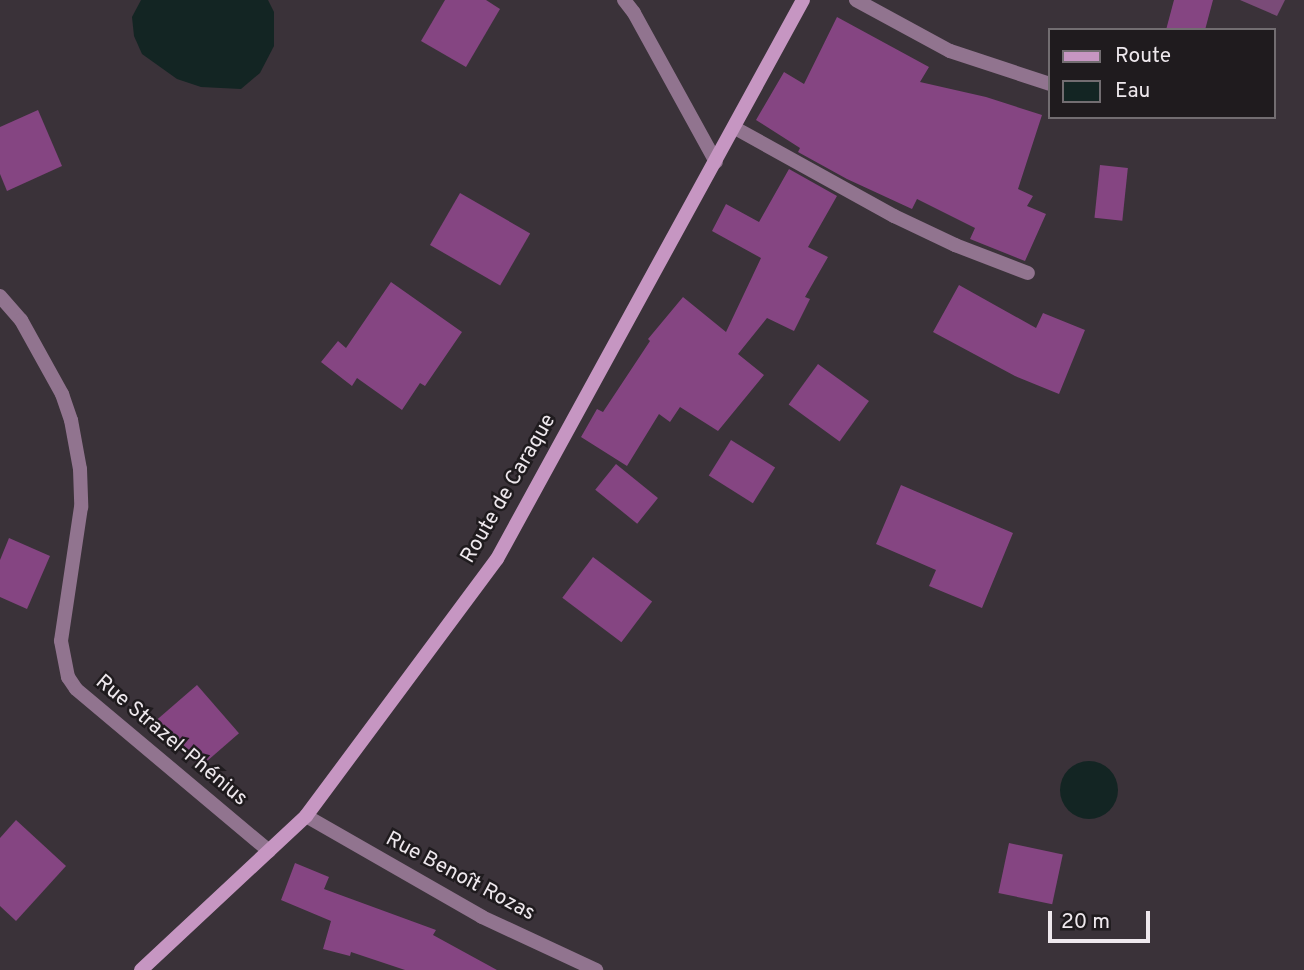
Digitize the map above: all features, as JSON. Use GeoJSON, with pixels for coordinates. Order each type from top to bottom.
{"type":"FeatureCollection","features":[{"type":"Feature","properties":{"kind":"street"},"geometry":{"type":"LineString","coordinates":[[624,0],[634,13],[716,162]]}},
{"type":"Feature","properties":{"kind":"street","name":"Route de Caraque"},"geometry":{"type":"LineString","coordinates":[[141,970],[306,816],[497,559],[803,0]]}},
{"type":"Feature","properties":{"kind":"street"},"geometry":{"type":"LineString","coordinates":[[856,0],[950,51],[1048,83]]}},
{"type":"Feature","properties":{"kind":"street"},"geometry":{"type":"LineString","coordinates":[[735,128],[894,216],[956,245],[1028,273]]}},
{"type":"Feature","properties":{"kind":"street","name":"Rue Strazel-Phénius"},"geometry":{"type":"LineString","coordinates":[[0,296],[27,330],[62,394],[71,420],[80,469],[80,507],[61,641],[68,677],[76,689],[270,851]]}},
{"type":"Feature","properties":{"kind":"street","name":"Rue Benoît Rozas"},"geometry":{"type":"LineString","coordinates":[[306,816],[482,917],[596,970]]}},
{"type":"Feature","properties":{"kind":"shaded area"},"geometry":{"type":"Polygon","coordinates":[[[1240,0],[1285,0],[1277,16],[1240,0]]]}},
{"type":"Feature","properties":{"kind":"water"},"geometry":{"type":"Polygon","coordinates":[[[141,0],[268,0],[274,12],[274,46],[260,73],[241,89],[201,87],[177,79],[142,54],[134,36],[132,17],[141,0]]]}},
{"type":"Feature","properties":{"kind":"water"},"geometry":{"type":"Polygon","coordinates":[[[1089,761],[1100,763],[1113,774],[1118,790],[1116,801],[1105,814],[1089,819],[1078,817],[1065,806],[1060,790],[1062,779],[1073,766],[1089,761]]]}},
{"type":"Feature","properties":{"kind":"building"},"geometry":{"type":"Polygon","coordinates":[[[445,0],[486,0],[500,9],[466,67],[421,41],[445,0]]]}},
{"type":"Feature","properties":{"kind":"building"},"geometry":{"type":"Polygon","coordinates":[[[1174,0],[1213,0],[1206,28],[1167,28],[1174,0]]]}},
{"type":"Feature","properties":{"kind":"building"},"geometry":{"type":"Polygon","coordinates":[[[837,17],[929,67],[920,82],[986,97],[1042,115],[1018,189],[1033,196],[1027,206],[1046,214],[1025,261],[970,239],[975,228],[917,199],[912,209],[847,179],[798,152],[800,148],[756,120],[784,72],[804,84],[837,17]]]}},
{"type":"Feature","properties":{"kind":"building"},"geometry":{"type":"Polygon","coordinates":[[[38,110],[62,166],[7,191],[0,174],[0,127],[38,110]]]}},
{"type":"Feature","properties":{"kind":"building"},"geometry":{"type":"Polygon","coordinates":[[[1100,165],[1128,168],[1122,221],[1094,218],[1100,165]]]}},
{"type":"Feature","properties":{"kind":"building"},"geometry":{"type":"Polygon","coordinates":[[[789,169],[837,196],[808,247],[828,257],[805,297],[810,299],[794,331],[767,318],[738,354],[764,375],[718,431],[680,407],[670,422],[659,414],[627,466],[581,437],[597,409],[603,412],[650,341],[648,339],[683,297],[726,332],[761,258],[712,231],[726,204],[759,222],[789,169]]]}},
{"type":"Feature","properties":{"kind":"building"},"geometry":{"type":"Polygon","coordinates":[[[460,193],[530,234],[500,285],[430,245],[460,193]]]}},
{"type":"Feature","properties":{"kind":"building"},"geometry":{"type":"Polygon","coordinates":[[[391,282],[462,332],[425,386],[420,383],[402,410],[357,378],[352,386],[321,362],[338,341],[346,348],[391,282]]]}},
{"type":"Feature","properties":{"kind":"building"},"geometry":{"type":"Polygon","coordinates":[[[959,285],[1036,328],[1043,313],[1085,330],[1059,394],[1015,376],[933,332],[959,285]]]}},
{"type":"Feature","properties":{"kind":"building"},"geometry":{"type":"Polygon","coordinates":[[[818,364],[869,401],[840,441],[789,404],[818,364]]]}},
{"type":"Feature","properties":{"kind":"building"},"geometry":{"type":"Polygon","coordinates":[[[731,440],[775,468],[753,503],[709,476],[731,440]]]}},
{"type":"Feature","properties":{"kind":"building"},"geometry":{"type":"Polygon","coordinates":[[[616,464],[658,498],[637,524],[595,490],[616,464]]]}},
{"type":"Feature","properties":{"kind":"building"},"geometry":{"type":"Polygon","coordinates":[[[901,485],[1013,533],[982,608],[929,586],[936,570],[876,544],[901,485]]]}},
{"type":"Feature","properties":{"kind":"building"},"geometry":{"type":"Polygon","coordinates":[[[9,538],[50,556],[27,609],[0,597],[0,560],[9,538]]]}},
{"type":"Feature","properties":{"kind":"building"},"geometry":{"type":"Polygon","coordinates":[[[593,557],[652,602],[621,642],[562,598],[593,557]]]}},
{"type":"Feature","properties":{"kind":"building"},"geometry":{"type":"Polygon","coordinates":[[[197,685],[239,733],[200,767],[158,719],[197,685]]]}},
{"type":"Feature","properties":{"kind":"building"},"geometry":{"type":"Polygon","coordinates":[[[16,820],[66,866],[16,921],[0,906],[0,838],[16,820]]]}},
{"type":"Feature","properties":{"kind":"building"},"geometry":{"type":"Polygon","coordinates":[[[1009,843],[1063,854],[1052,904],[998,893],[1009,843]]]}},
{"type":"Feature","properties":{"kind":"building"},"geometry":{"type":"Polygon","coordinates":[[[295,863],[329,877],[324,889],[436,930],[433,935],[497,970],[405,970],[351,952],[350,956],[323,949],[331,921],[281,900],[295,863]]]}}]}
